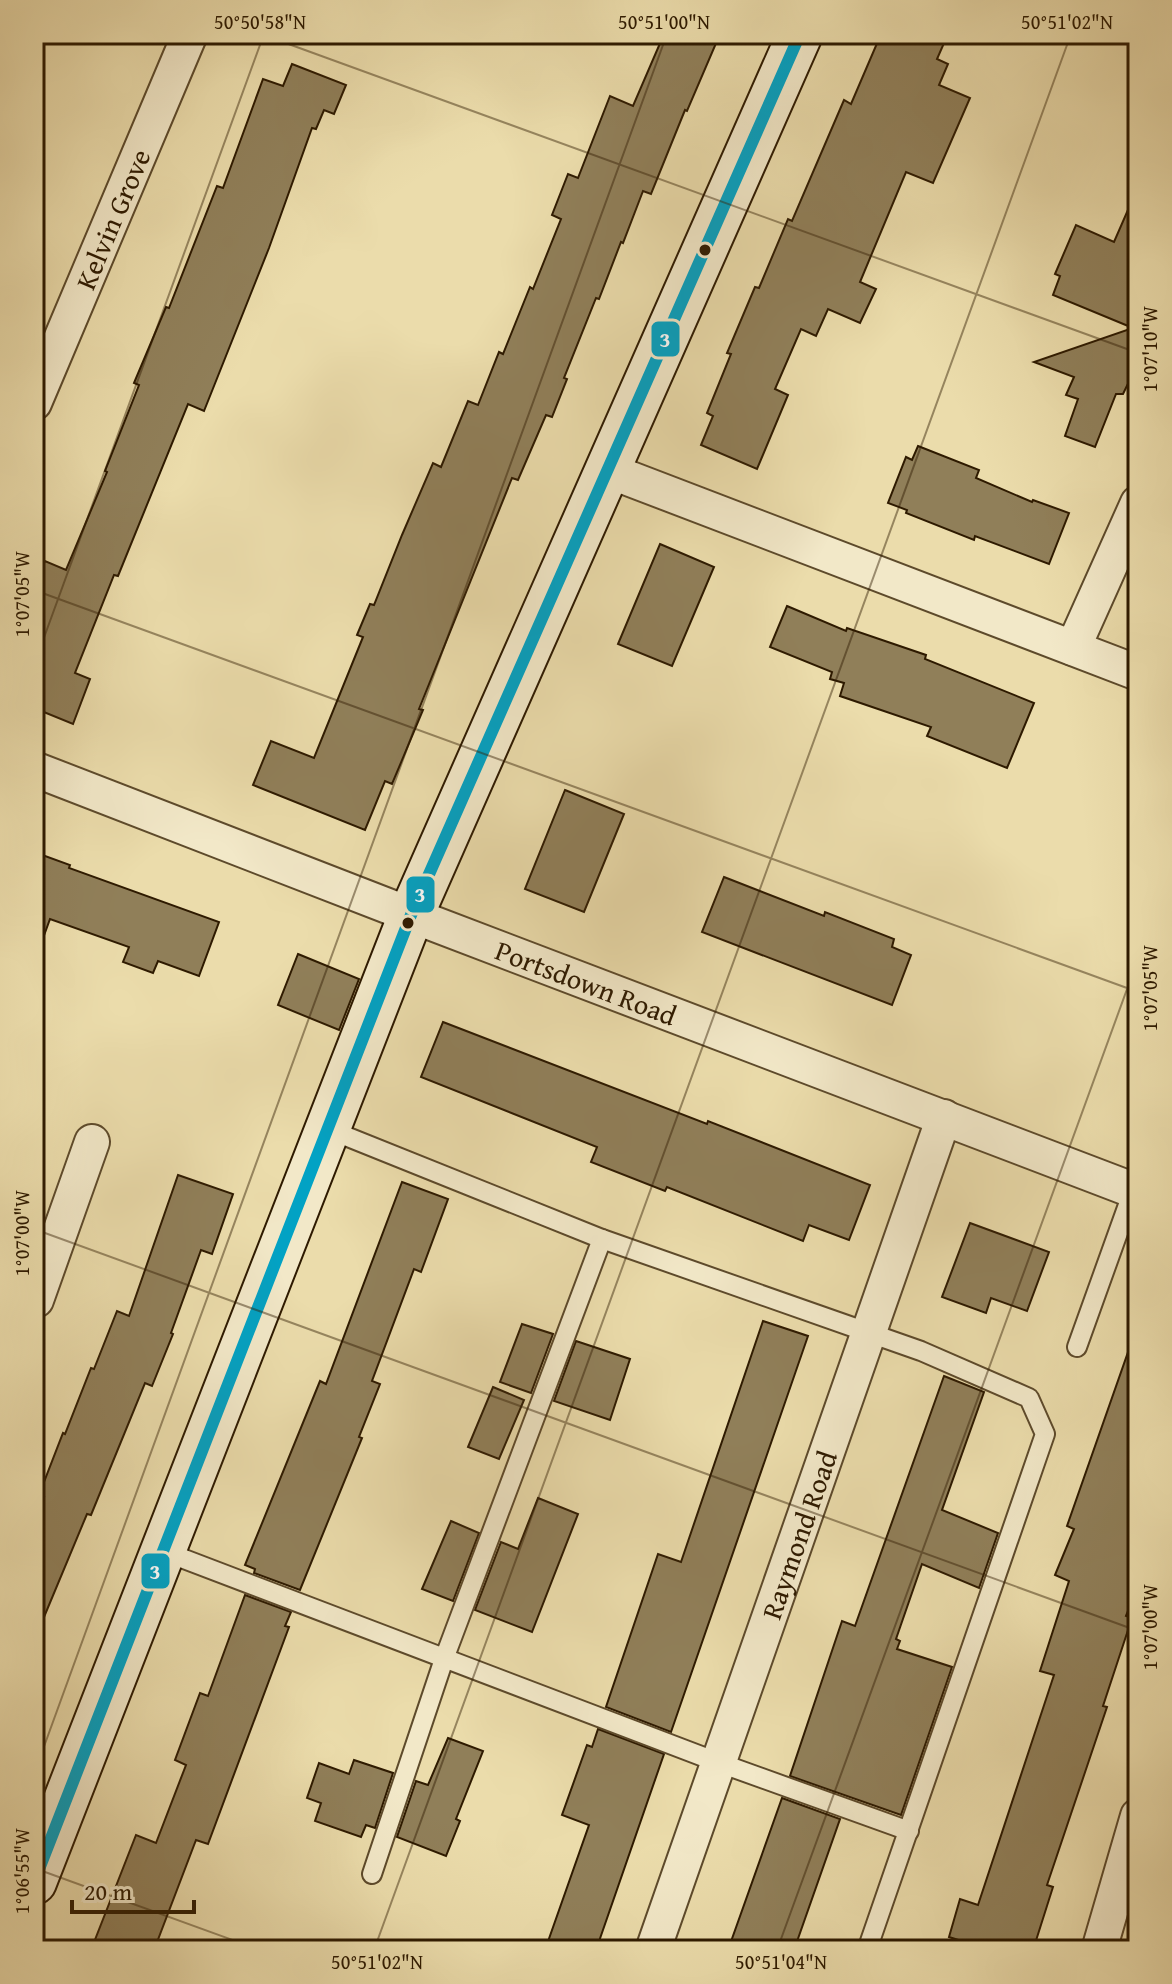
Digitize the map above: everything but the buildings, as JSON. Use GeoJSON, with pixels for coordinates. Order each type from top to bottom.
{"type":"FeatureCollection","features":[{"type":"Feature","properties":{"kind":"street","name":"Kelvin Grove"},"geometry":{"type":"LineString","coordinates":[[34,403],[190,34]]}},
{"type":"Feature","properties":{"kind":"street"},"geometry":{"type":"LineString","coordinates":[[34,1882],[45,1821],[163,1551],[411,915],[800,34]]}},
{"type":"Feature","properties":{"kind":"street"},"geometry":{"type":"LineString","coordinates":[[607,470],[1138,673]]}},
{"type":"Feature","properties":{"kind":"street"},"geometry":{"type":"LineString","coordinates":[[1073,648],[1138,503]]}},
{"type":"Feature","properties":{"kind":"street","name":"Portsdown Road"},"geometry":{"type":"LineString","coordinates":[[34,769],[1136,1192]]}},
{"type":"Feature","properties":{"kind":"street","name":"Raymond Road"},"geometry":{"type":"LineString","coordinates":[[653,1950],[944,1117]]}},
{"type":"Feature","properties":{"kind":"street"},"geometry":{"type":"LineString","coordinates":[[34,1299],[92,1142]]}},
{"type":"Feature","properties":{"kind":"street"},"geometry":{"type":"LineString","coordinates":[[1099,1950],[1135,1836]]}},
{"type":"Feature","properties":{"kind":"lane"},"geometry":{"type":"LineString","coordinates":[[328,1129],[602,1239],[921,1351],[1029,1398],[1045,1434],[867,1950]]}},
{"type":"Feature","properties":{"kind":"lane"},"geometry":{"type":"LineString","coordinates":[[1077,1347],[1136,1192]]}},
{"type":"Feature","properties":{"kind":"lane"},"geometry":{"type":"LineString","coordinates":[[372,1874],[444,1659],[602,1239]]}},
{"type":"Feature","properties":{"kind":"lane"},"geometry":{"type":"LineString","coordinates":[[163,1551],[717,1762],[909,1831]]}},
{"type":"Feature","properties":{"kind":"transit line","name":"3"},"geometry":{"type":"LineString","coordinates":[[34,1882],[411,915],[800,34]]}}]}
